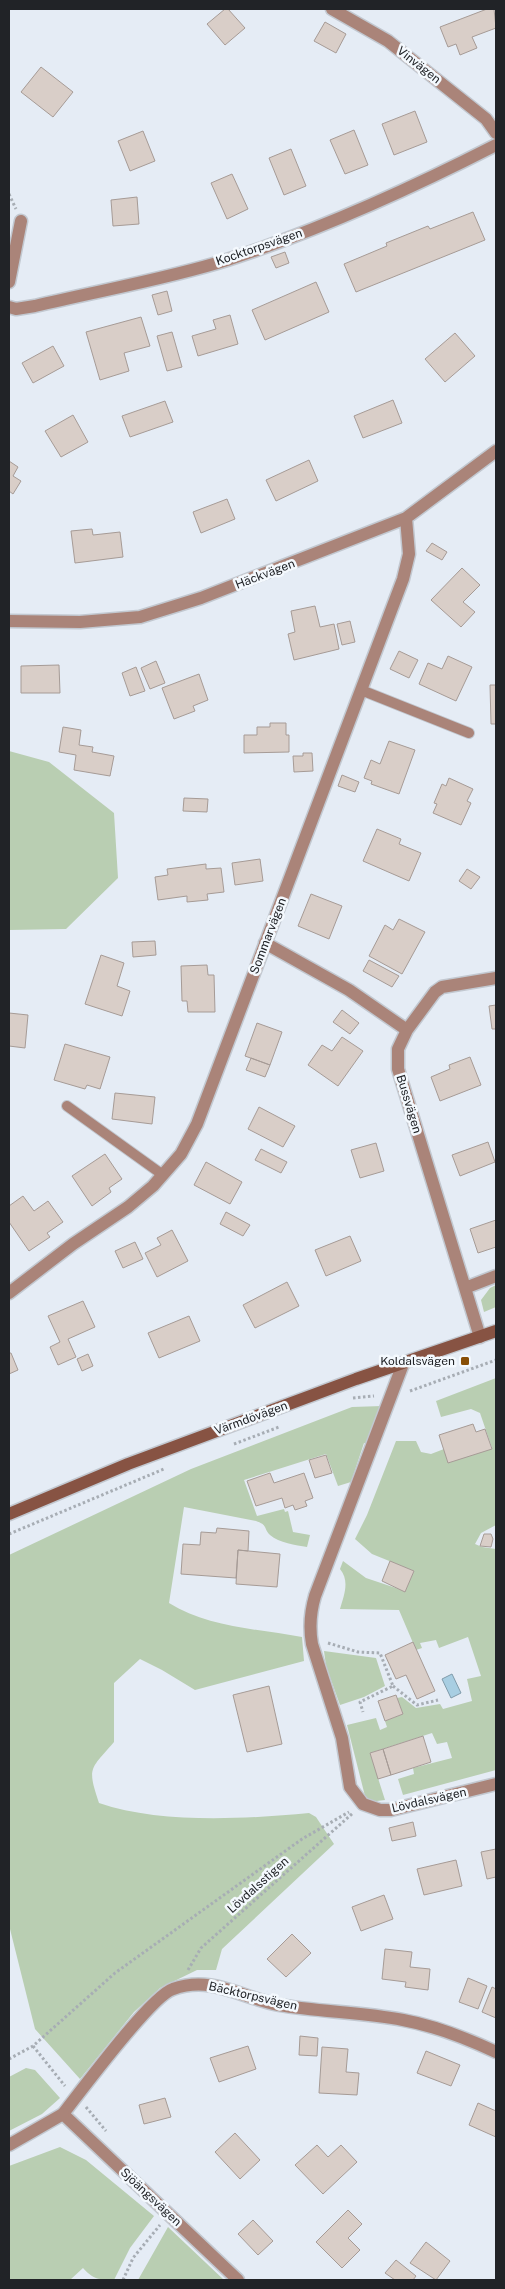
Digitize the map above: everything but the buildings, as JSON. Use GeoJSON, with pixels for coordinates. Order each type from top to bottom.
{"type":"FeatureCollection","features":[{"type":"Feature","properties":{"kind":"main road","name":"Värmdövägen"},"geometry":{"type":"LineString","coordinates":[[9,1514],[128,1464],[356,1379],[496,1331]]}},
{"type":"Feature","properties":{"kind":"street","name":"Vinvägen"},"geometry":{"type":"LineString","coordinates":[[332,9],[388,41],[486,119],[496,132]]}},
{"type":"Feature","properties":{"kind":"street","name":"Kocktorpsvägen"},"geometry":{"type":"LineString","coordinates":[[9,307],[16,309],[35,306],[226,260],[323,225],[432,177],[496,145]]}},
{"type":"Feature","properties":{"kind":"street"},"geometry":{"type":"LineString","coordinates":[[9,282],[21,221]]}},
{"type":"Feature","properties":{"kind":"street","name":"Häckvägen"},"geometry":{"type":"LineString","coordinates":[[9,621],[80,622],[140,617],[273,572],[406,518],[496,451]]}},
{"type":"Feature","properties":{"kind":"street","name":"Sommarvägen"},"geometry":{"type":"LineString","coordinates":[[9,1294],[73,1244],[128,1207],[163,1175],[180,1154],[198,1124],[407,565],[409,545],[406,518]]}},
{"type":"Feature","properties":{"kind":"street"},"geometry":{"type":"LineString","coordinates":[[265,943],[349,990],[407,1030]]}},
{"type":"Feature","properties":{"kind":"street","name":"Bussvägen"},"geometry":{"type":"LineString","coordinates":[[480,1337],[398,1069],[398,1049],[407,1030],[435,992],[442,987],[496,978]]}},
{"type":"Feature","properties":{"kind":"street"},"geometry":{"type":"LineString","coordinates":[[465,1288],[496,1276]]}},
{"type":"Feature","properties":{"kind":"street"},"geometry":{"type":"LineString","coordinates":[[363,1804],[350,1787],[342,1738],[318,1666],[311,1638],[310,1614],[326,1565],[403,1364]]}},
{"type":"Feature","properties":{"kind":"street","name":"Lövdalsvägen"},"geometry":{"type":"LineString","coordinates":[[363,1804],[380,1810],[391,1810],[496,1784]]}},
{"type":"Feature","properties":{"kind":"street","name":"Bäcktorpsvägen"},"geometry":{"type":"LineString","coordinates":[[9,2145],[63,2114],[145,2013],[162,1996],[177,1988],[205,1984],[224,1986],[281,2005],[403,2020],[450,2032],[496,2052]]}},
{"type":"Feature","properties":{"kind":"street","name":"Sjöängsvägen"},"geometry":{"type":"LineString","coordinates":[[63,2114],[238,2280]]}},
{"type":"Feature","properties":{"kind":"lane"},"geometry":{"type":"LineString","coordinates":[[361,690],[469,733]]}},
{"type":"Feature","properties":{"kind":"lane"},"geometry":{"type":"LineString","coordinates":[[67,1106],[163,1175]]}},
{"type":"Feature","properties":{"kind":"path"},"geometry":{"type":"LineString","coordinates":[[350,1399],[416,1390],[496,1360]]}},
{"type":"Feature","properties":{"kind":"path"},"geometry":{"type":"LineString","coordinates":[[228,1446],[282,1425]]}},
{"type":"Feature","properties":{"kind":"path"},"geometry":{"type":"LineString","coordinates":[[9,1534],[173,1466]]}},
{"type":"Feature","properties":{"kind":"path"},"geometry":{"type":"LineString","coordinates":[[325,1643],[358,1652],[380,1653],[393,1686],[417,1705],[438,1700]]}},
{"type":"Feature","properties":{"kind":"path"},"geometry":{"type":"LineString","coordinates":[[363,1712],[360,1702],[393,1686]]}},
{"type":"Feature","properties":{"kind":"path"},"geometry":{"type":"LineString","coordinates":[[9,2059],[34,2046],[115,1973],[302,1839],[363,1804]]}},
{"type":"Feature","properties":{"kind":"path","name":"Lövdalsstigen"},"geometry":{"type":"LineString","coordinates":[[177,1988],[201,1948],[363,1804]]}},
{"type":"Feature","properties":{"kind":"path"},"geometry":{"type":"LineString","coordinates":[[34,2046],[65,2086]]}},
{"type":"Feature","properties":{"kind":"path"},"geometry":{"type":"LineString","coordinates":[[123,2280],[133,2258],[162,2222]]}},
{"type":"Feature","properties":{"kind":"green space"},"geometry":{"type":"Polygon","coordinates":[[[9,751],[49,762],[114,813],[118,878],[66,929],[9,930],[9,751]]]}},
{"type":"Feature","properties":{"kind":"green space"},"geometry":{"type":"Polygon","coordinates":[[[496,1285],[496,1307],[484,1312],[481,1300],[490,1288],[496,1285]]]}},
{"type":"Feature","properties":{"kind":"green space"},"geometry":{"type":"Polygon","coordinates":[[[496,1378],[496,1525],[481,1533],[475,1544],[496,1549],[496,1770],[403,1795],[398,1779],[414,1774],[413,1768],[452,1758],[447,1742],[437,1744],[432,1733],[370,1753],[385,1800],[369,1802],[365,1796],[347,1725],[376,1718],[380,1730],[387,1727],[385,1721],[403,1714],[397,1698],[402,1697],[416,1708],[440,1704],[443,1709],[472,1701],[467,1679],[481,1676],[468,1637],[439,1648],[436,1640],[420,1643],[422,1648],[416,1650],[399,1610],[340,1609],[345,1578],[340,1569],[343,1561],[366,1578],[405,1591],[414,1571],[372,1554],[355,1539],[367,1515],[396,1441],[416,1441],[421,1452],[431,1454],[444,1449],[492,1448],[480,1413],[471,1409],[441,1417],[436,1401],[496,1378]]]}},
{"type":"Feature","properties":{"kind":"green space"},"geometry":{"type":"Polygon","coordinates":[[[382,1406],[368,1444],[364,1443],[351,1482],[338,1486],[326,1454],[244,1480],[257,1516],[284,1509],[285,1512],[288,1511],[293,1532],[310,1535],[307,1547],[278,1540],[268,1533],[264,1525],[256,1521],[184,1507],[169,1603],[184,1611],[216,1622],[302,1637],[304,1661],[195,1690],[140,1659],[114,1683],[114,1742],[96,1764],[92,1775],[99,1803],[123,1810],[175,1817],[231,1818],[309,1813],[316,1817],[334,1844],[222,1949],[216,1970],[197,1970],[160,1988],[134,2012],[80,2079],[35,2029],[9,1925],[9,1555],[191,1469],[352,1407],[382,1406]]]}},
{"type":"Feature","properties":{"kind":"green space"},"geometry":{"type":"Polygon","coordinates":[[[324,1651],[376,1658],[385,1686],[364,1697],[340,1705],[326,1666],[324,1651]]]}},
{"type":"Feature","properties":{"kind":"green space"},"geometry":{"type":"Polygon","coordinates":[[[26,2068],[35,2070],[60,2098],[42,2114],[9,2131],[9,2077],[26,2068]]]}},
{"type":"Feature","properties":{"kind":"green space"},"geometry":{"type":"Polygon","coordinates":[[[60,2147],[86,2160],[154,2216],[130,2248],[114,2280],[97,2278],[90,2275],[83,2268],[70,2280],[9,2280],[9,2166],[60,2147]]]}},
{"type":"Feature","properties":{"kind":"green space"},"geometry":{"type":"Polygon","coordinates":[[[168,2227],[224,2280],[138,2280],[168,2227]]]}},
{"type":"Feature","properties":{"kind":"water"},"geometry":{"type":"Polygon","coordinates":[[[452,1674],[461,1693],[451,1698],[442,1679],[452,1674]]]}},
{"type":"Feature","properties":{"kind":"place","name":"Koldalsvägen"},"geometry":{"type":"Point","coordinates":[465,1361]}}]}
